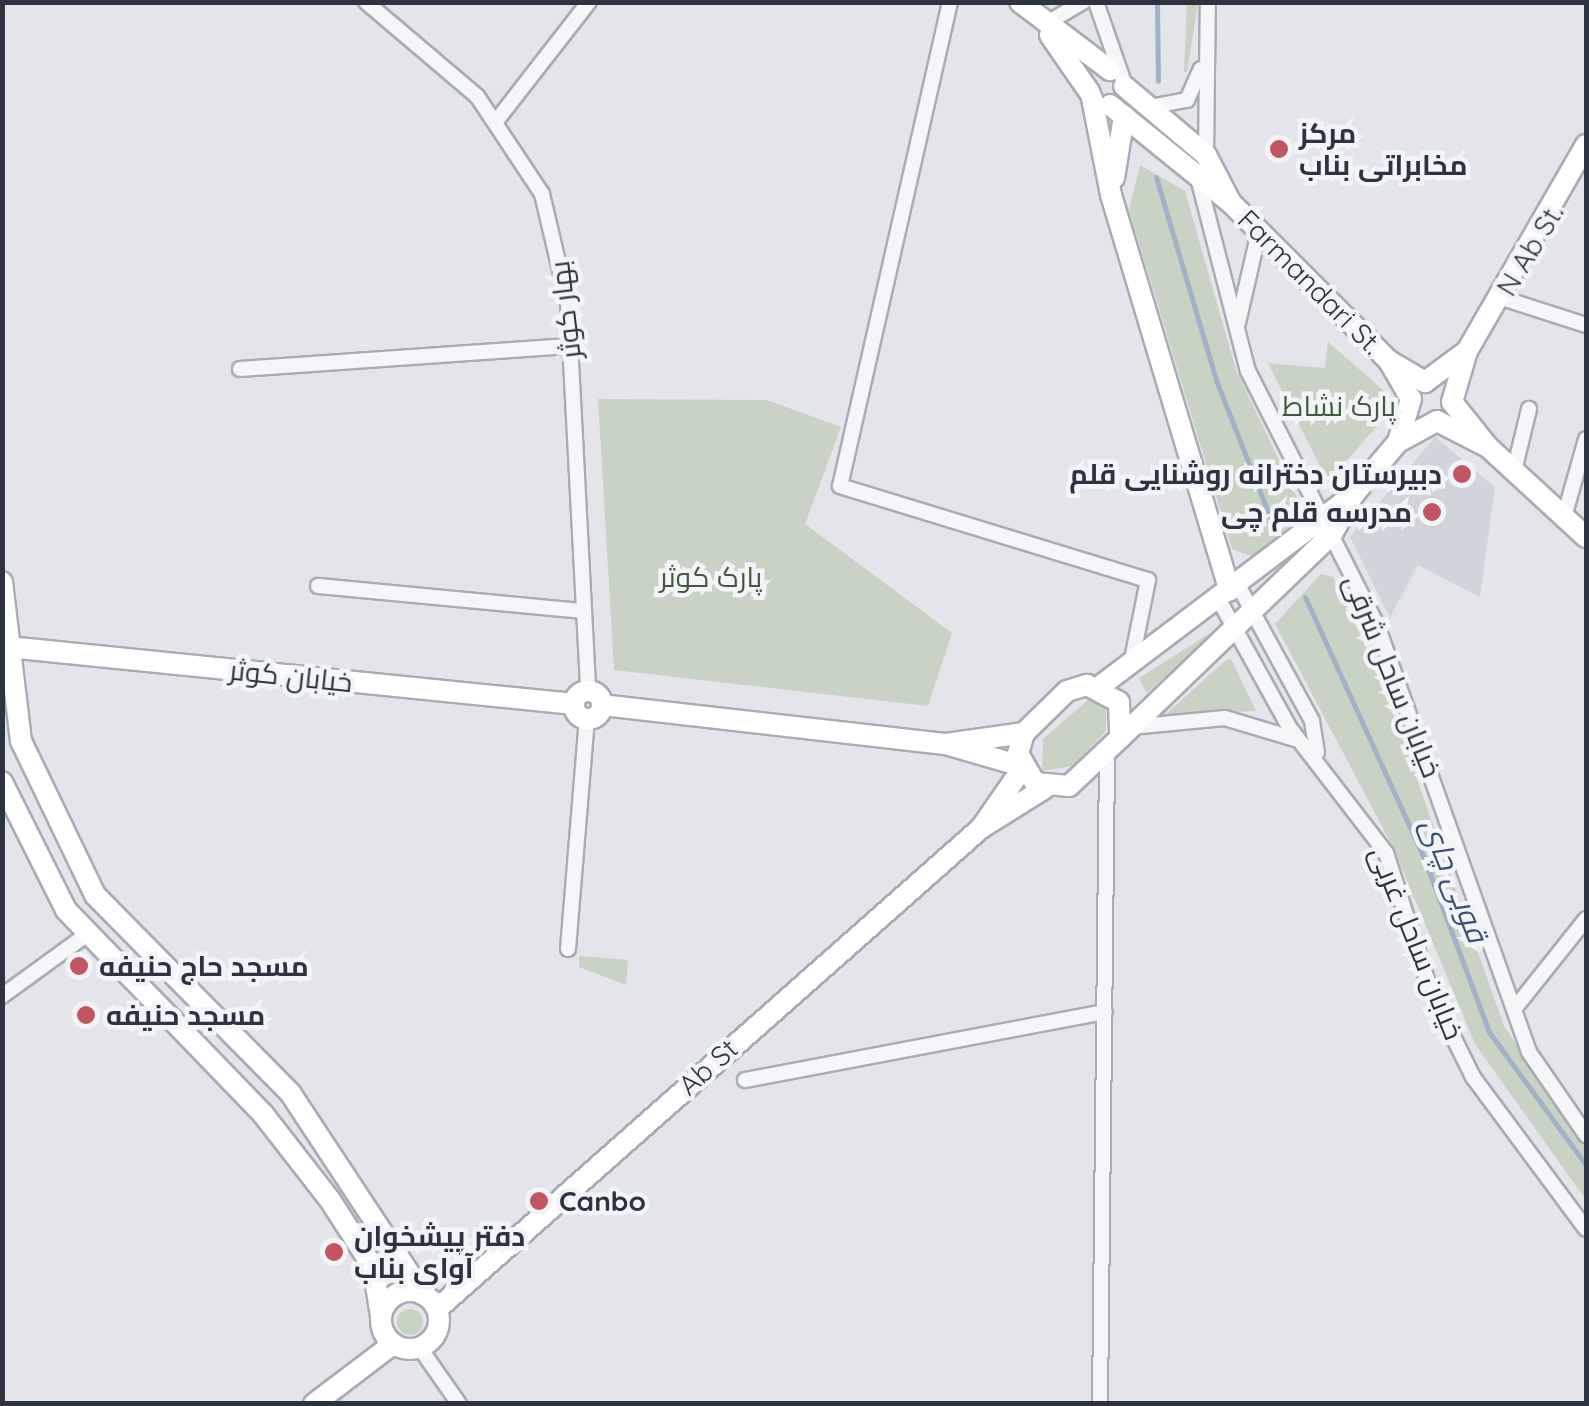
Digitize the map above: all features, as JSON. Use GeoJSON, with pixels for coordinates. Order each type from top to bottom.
{"type":"FeatureCollection","features":[{"type":"Feature","properties":{"kind":"main road"},"geometry":{"type":"LineString","coordinates":[[1020,2],[1119,79],[1206,156],[1231,202]]}},
{"type":"Feature","properties":{"kind":"main road"},"geometry":{"type":"LineString","coordinates":[[1040,21],[1104,103],[1231,202]]}},
{"type":"Feature","properties":{"kind":"main road"},"geometry":{"type":"LineString","coordinates":[[1119,79],[1095,74],[1104,103],[1111,194],[1229,592]]}},
{"type":"Feature","properties":{"kind":"main road"},"geometry":{"type":"LineString","coordinates":[[1111,194],[1104,103],[1119,79]]}},
{"type":"Feature","properties":{"kind":"main road","name":"N Ab St."},"geometry":{"type":"LineString","coordinates":[[1452,402],[1467,351],[1502,298],[1586,145]]}},
{"type":"Feature","properties":{"kind":"main road"},"geometry":{"type":"LineString","coordinates":[[1197,176],[1206,156]]}},
{"type":"Feature","properties":{"kind":"main road","name":"Farmandari St."},"geometry":{"type":"LineString","coordinates":[[1231,202],[1418,390]]}},
{"type":"Feature","properties":{"kind":"main road","name":"N Ab St."},"geometry":{"type":"LineString","coordinates":[[1418,390],[1467,351]]}},
{"type":"Feature","properties":{"kind":"main road"},"geometry":{"type":"LineString","coordinates":[[1418,390],[1446,386],[1452,402],[1488,447],[1586,537]]}},
{"type":"Feature","properties":{"kind":"main road"},"geometry":{"type":"LineString","coordinates":[[1418,390],[1418,416],[1488,447]]}},
{"type":"Feature","properties":{"kind":"main road"},"geometry":{"type":"LineString","coordinates":[[981,828],[1045,788],[1069,786],[1332,534],[1354,494],[1398,442],[1418,390]]}},
{"type":"Feature","properties":{"kind":"main road"},"geometry":{"type":"LineString","coordinates":[[1398,442],[1437,422],[1452,402]]}},
{"type":"Feature","properties":{"kind":"main road"},"geometry":{"type":"LineString","coordinates":[[981,828],[1022,767],[1024,733],[1068,691],[1100,687],[1229,592],[1319,512],[1354,494]]}},
{"type":"Feature","properties":{"kind":"main road"},"geometry":{"type":"LineString","coordinates":[[2,582],[8,648],[30,771],[108,912],[291,1094],[430,1302],[438,1328],[420,1348],[393,1344],[314,1404]]}},
{"type":"Feature","properties":{"kind":"main road","name":"خیابان کوثر"},"geometry":{"type":"LineString","coordinates":[[8,648],[946,744],[1022,767]]}},
{"type":"Feature","properties":{"kind":"main road"},"geometry":{"type":"LineString","coordinates":[[1100,687],[1118,702],[1119,739]]}},
{"type":"Feature","properties":{"kind":"main road","name":"خیابان کوثر"},"geometry":{"type":"LineString","coordinates":[[946,744],[1024,733]]}},
{"type":"Feature","properties":{"kind":"main road"},"geometry":{"type":"LineString","coordinates":[[1022,767],[1045,788]]}},
{"type":"Feature","properties":{"kind":"main road"},"geometry":{"type":"LineString","coordinates":[[2,782],[34,855],[86,936],[309,1171],[373,1267],[381,1316],[393,1344]]}},
{"type":"Feature","properties":{"kind":"main road","name":"Ab St"},"geometry":{"type":"LineString","coordinates":[[430,1302],[981,828]]}},
{"type":"Feature","properties":{"kind":"main road"},"geometry":{"type":"LineString","coordinates":[[86,936],[108,912]]}},
{"type":"Feature","properties":{"kind":"main road"},"geometry":{"type":"LineString","coordinates":[[381,1316],[396,1294],[430,1302]]}},
{"type":"Feature","properties":{"kind":"street","name":"بهار کوثر"},"geometry":{"type":"LineString","coordinates":[[366,2],[497,120],[542,194],[572,346],[588,705],[568,949]]}},
{"type":"Feature","properties":{"kind":"street"},"geometry":{"type":"LineString","coordinates":[[497,120],[589,2]]}},
{"type":"Feature","properties":{"kind":"street"},"geometry":{"type":"LineString","coordinates":[[950,2],[840,486],[1148,580],[1131,664]]}},
{"type":"Feature","properties":{"kind":"street"},"geometry":{"type":"LineString","coordinates":[[1040,21],[1060,22],[1083,2]]}},
{"type":"Feature","properties":{"kind":"street"},"geometry":{"type":"LineString","coordinates":[[1096,2],[1119,79]]}},
{"type":"Feature","properties":{"kind":"street"},"geometry":{"type":"LineString","coordinates":[[1206,156],[1208,2]]}},
{"type":"Feature","properties":{"kind":"street"},"geometry":{"type":"LineString","coordinates":[[1149,107],[1168,109],[1191,95],[1206,44]]}},
{"type":"Feature","properties":{"kind":"street","name":"خیابان ساحل شرقی"},"geometry":{"type":"LineString","coordinates":[[1197,176],[1236,329],[1319,512],[1377,625],[1514,1008],[1558,1105],[1586,1135]]}},
{"type":"Feature","properties":{"kind":"street"},"geometry":{"type":"LineString","coordinates":[[1236,329],[1259,231]]}},
{"type":"Feature","properties":{"kind":"street"},"geometry":{"type":"LineString","coordinates":[[1502,298],[1586,324]]}},
{"type":"Feature","properties":{"kind":"street"},"geometry":{"type":"LineString","coordinates":[[240,369],[572,346]]}},
{"type":"Feature","properties":{"kind":"street"},"geometry":{"type":"LineString","coordinates":[[1514,470],[1528,409]]}},
{"type":"Feature","properties":{"kind":"street"},"geometry":{"type":"LineString","coordinates":[[1564,517],[1586,439]]}},
{"type":"Feature","properties":{"kind":"street"},"geometry":{"type":"LineString","coordinates":[[318,586],[582,611]]}},
{"type":"Feature","properties":{"kind":"street"},"geometry":{"type":"LineString","coordinates":[[1229,592],[1255,610]]}},
{"type":"Feature","properties":{"kind":"street"},"geometry":{"type":"LineString","coordinates":[[1229,592],[1236,627]]}},
{"type":"Feature","properties":{"kind":"street","name":"خیابان ساحل غربی"},"geometry":{"type":"LineString","coordinates":[[1255,610],[1312,721],[1317,754]]}},
{"type":"Feature","properties":{"kind":"street","name":"خیابان ساحل غربی"},"geometry":{"type":"LineString","coordinates":[[1236,627],[1290,727],[1317,754],[1386,854],[1432,992],[1473,1078],[1586,1229]]}},
{"type":"Feature","properties":{"kind":"street"},"geometry":{"type":"LineString","coordinates":[[1100,1404],[1105,1012],[1119,739],[1242,719],[1317,754]]}},
{"type":"Feature","properties":{"kind":"street"},"geometry":{"type":"LineString","coordinates":[[1514,1008],[1586,920]]}},
{"type":"Feature","properties":{"kind":"street"},"geometry":{"type":"LineString","coordinates":[[2,996],[86,936]]}},
{"type":"Feature","properties":{"kind":"street"},"geometry":{"type":"LineString","coordinates":[[745,1080],[1105,1012]]}},
{"type":"Feature","properties":{"kind":"street"},"geometry":{"type":"LineString","coordinates":[[420,1348],[460,1404]]}},
{"type":"Feature","properties":{"kind":"shaded area","name":"مدرسه قلم چی"},"geometry":{"type":"Polygon","coordinates":[[[1435,437],[1495,487],[1480,597],[1418,565],[1390,618],[1350,537],[1435,437]]]}},
{"type":"Feature","properties":{"kind":"green space"},"geometry":{"type":"Polygon","coordinates":[[[1187,3],[1198,3],[1184,72],[1187,3]]]}},
{"type":"Feature","properties":{"kind":"green space"},"geometry":{"type":"Polygon","coordinates":[[[1140,165],[1185,191],[1236,370],[1301,506],[1300,517],[1253,557],[1232,549],[1129,210],[1140,165]]]}},
{"type":"Feature","properties":{"kind":"green space","name":"پارک نشاط"},"geometry":{"type":"Polygon","coordinates":[[[1328,342],[1389,395],[1390,411],[1328,482],[1268,363],[1325,368],[1328,342]]]}},
{"type":"Feature","properties":{"kind":"green space","name":"پارک کوثر"},"geometry":{"type":"Polygon","coordinates":[[[598,399],[767,400],[841,427],[805,524],[952,633],[928,706],[614,670],[598,399]]]}},
{"type":"Feature","properties":{"kind":"green space"},"geometry":{"type":"Polygon","coordinates":[[[1321,574],[1333,577],[1382,680],[1504,1026],[1586,1148],[1586,1200],[1475,1044],[1393,847],[1275,624],[1321,574]]]}},
{"type":"Feature","properties":{"kind":"green space"},"geometry":{"type":"Polygon","coordinates":[[[1218,628],[1147,693],[1139,678],[1218,628]]]}},
{"type":"Feature","properties":{"kind":"green space"},"geometry":{"type":"Polygon","coordinates":[[[1231,659],[1256,711],[1165,715],[1226,660],[1231,659]]]}},
{"type":"Feature","properties":{"kind":"green space"},"geometry":{"type":"Polygon","coordinates":[[[1088,700],[1106,704],[1106,731],[1073,766],[1042,771],[1043,739],[1088,700]]]}},
{"type":"Feature","properties":{"kind":"green space"},"geometry":{"type":"Polygon","coordinates":[[[579,956],[628,960],[626,985],[579,967],[579,956]]]}},
{"type":"Feature","properties":{"kind":"green space"},"geometry":{"type":"Polygon","coordinates":[[[410,1309],[419,1313],[423,1322],[419,1331],[410,1335],[401,1331],[397,1322],[401,1313],[410,1309]]]}},
{"type":"Feature","properties":{"kind":"waterway","name":"قوبی چای"},"geometry":{"type":"LineString","coordinates":[[1157,2],[1158,81]]}},
{"type":"Feature","properties":{"kind":"waterway","name":"قوبی چای"},"geometry":{"type":"LineString","coordinates":[[1156,177],[1216,380],[1276,532]]}},
{"type":"Feature","properties":{"kind":"waterway","name":"قوبی چای"},"geometry":{"type":"LineString","coordinates":[[1305,597],[1424,858],[1489,1032],[1586,1165]]}},
{"type":"Feature","properties":{"kind":"place","name":"مرکز مخابراتی بناب"},"geometry":{"type":"Point","coordinates":[1279,149]}},
{"type":"Feature","properties":{"kind":"place","name":"دبیرستان دخترانه روشنایی قلم"},"geometry":{"type":"Point","coordinates":[1462,474]}},
{"type":"Feature","properties":{"kind":"place","name":"مدرسه قلم چی"},"geometry":{"type":"Point","coordinates":[1432,512]}},
{"type":"Feature","properties":{"kind":"place","name":"مسجد حاج حنیفه"},"geometry":{"type":"Point","coordinates":[79,966]}},
{"type":"Feature","properties":{"kind":"place","name":"مسجد حنیفه"},"geometry":{"type":"Point","coordinates":[86,1015]}},
{"type":"Feature","properties":{"kind":"place","name":"Canbo"},"geometry":{"type":"Point","coordinates":[539,1201]}},
{"type":"Feature","properties":{"kind":"place","name":"دفتر پیشخوان آوای بناب"},"geometry":{"type":"Point","coordinates":[334,1252]}}]}
